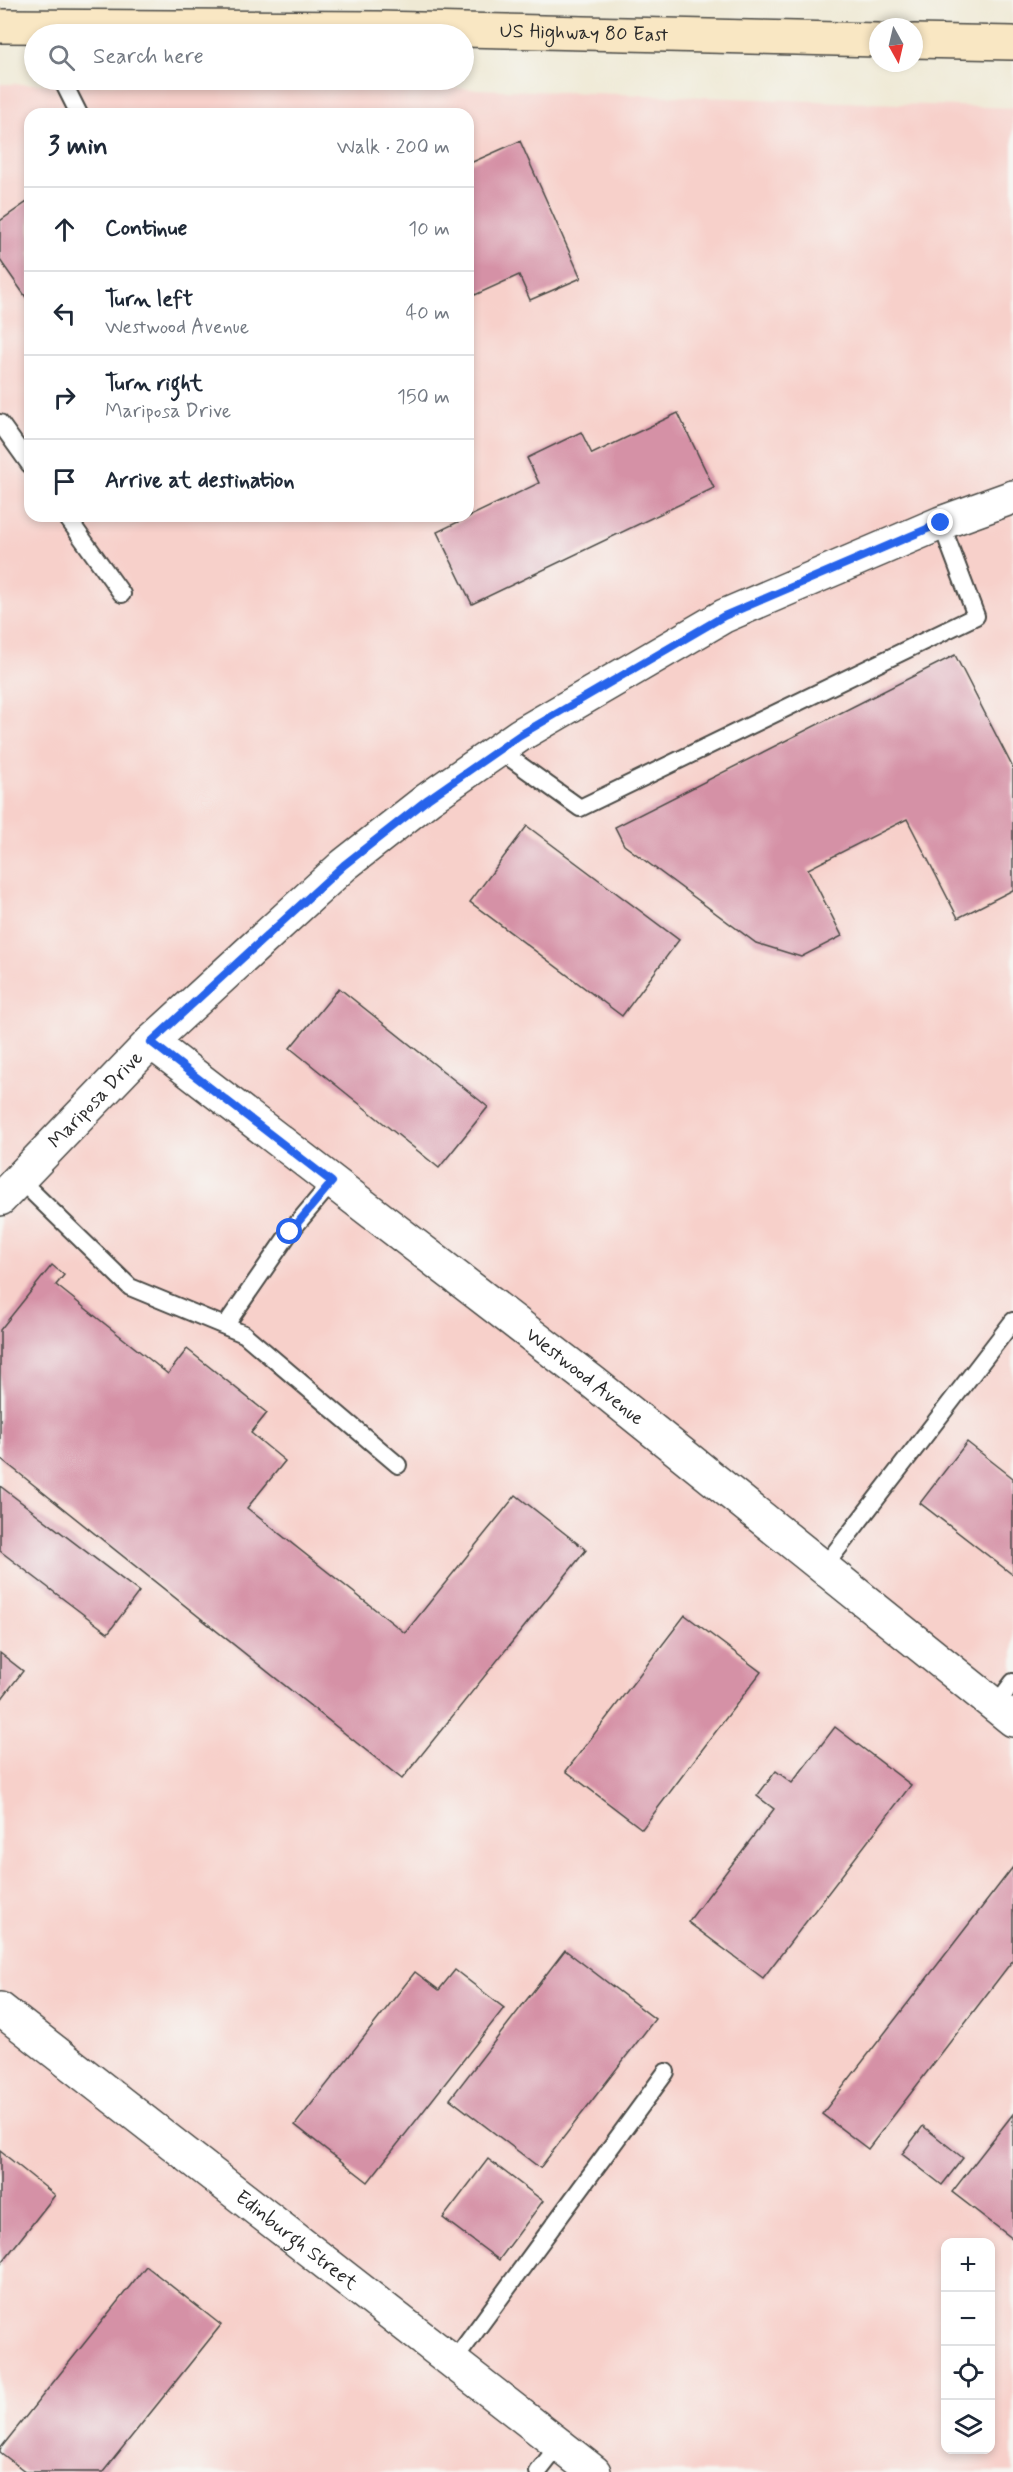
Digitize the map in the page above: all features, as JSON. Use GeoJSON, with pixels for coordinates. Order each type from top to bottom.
{"type":"FeatureCollection","features":[{"type":"Feature","properties":{"kind":"main road","name":"US Highway 80 East"},"geometry":{"type":"LineString","coordinates":[[0,26],[24,29]]}},
{"type":"Feature","properties":{"kind":"main road","name":"US Highway 80 East"},"geometry":{"type":"LineString","coordinates":[[474,30],[869,40]]}},
{"type":"Feature","properties":{"kind":"main road"},"geometry":{"type":"LineString","coordinates":[[923,41],[1013,43]]}},
{"type":"Feature","properties":{"kind":"street","name":"Mariposa Drive"},"geometry":{"type":"LineString","coordinates":[[5,1193],[151,1042],[344,865],[428,799],[520,735],[724,616],[941,523],[1013,497]]}},
{"type":"Feature","properties":{"kind":"street","name":"Westwood Avenue"},"geometry":{"type":"LineString","coordinates":[[151,1042],[594,1383],[823,1568],[1007,1703]]}},
{"type":"Feature","properties":{"kind":"street","name":"Edinburgh Street"},"geometry":{"type":"LineString","coordinates":[[0,2009],[594,2472]]}},
{"type":"Feature","properties":{"kind":"lane"},"geometry":{"type":"LineString","coordinates":[[67,90],[76,108]]}},
{"type":"Feature","properties":{"kind":"lane"},"geometry":{"type":"LineString","coordinates":[[0,423],[24,457]]}},
{"type":"Feature","properties":{"kind":"lane"},"geometry":{"type":"LineString","coordinates":[[70,522],[122,594]]}},
{"type":"Feature","properties":{"kind":"lane"},"geometry":{"type":"LineString","coordinates":[[499,750],[579,808],[976,616],[941,523]]}},
{"type":"Feature","properties":{"kind":"lane"},"geometry":{"type":"LineString","coordinates":[[225,1326],[290,1232],[332,1182]]}},
{"type":"Feature","properties":{"kind":"lane"},"geometry":{"type":"LineString","coordinates":[[5,1193],[130,1287],[244,1334],[398,1465]]}},
{"type":"Feature","properties":{"kind":"lane"},"geometry":{"type":"LineString","coordinates":[[823,1568],[1013,1321]]}},
{"type":"Feature","properties":{"kind":"lane"},"geometry":{"type":"LineString","coordinates":[[453,2362],[666,2072]]}},
{"type":"Feature","properties":{"kind":"lane"},"geometry":{"type":"LineString","coordinates":[[538,2472],[559,2445]]}},
{"type":"Feature","properties":{"kind":"shaded area"},"geometry":{"type":"Polygon","coordinates":[[[0,84],[24,84],[24,90],[474,89],[1013,108],[1013,2472],[0,2472],[0,84]]]}},
{"type":"Feature","properties":{"kind":"building"},"geometry":{"type":"Polygon","coordinates":[[[520,141],[581,278],[530,300],[519,275],[475,295],[474,161],[520,141]]]}},
{"type":"Feature","properties":{"kind":"building"},"geometry":{"type":"Polygon","coordinates":[[[24,204],[24,294],[0,260],[0,221],[24,204]]]}},
{"type":"Feature","properties":{"kind":"building"},"geometry":{"type":"Polygon","coordinates":[[[678,413],[714,488],[472,604],[437,532],[458,522],[474,522],[474,514],[539,483],[527,458],[581,432],[592,454],[678,413]]]}},
{"type":"Feature","properties":{"kind":"building"},"geometry":{"type":"Polygon","coordinates":[[[955,655],[1013,768],[1013,890],[958,918],[907,819],[808,869],[842,936],[801,957],[756,943],[624,845],[615,827],[955,655]]]}},
{"type":"Feature","properties":{"kind":"building"},"geometry":{"type":"Polygon","coordinates":[[[527,826],[679,940],[622,1016],[470,902],[527,826]]]}},
{"type":"Feature","properties":{"kind":"building"},"geometry":{"type":"Polygon","coordinates":[[[339,988],[488,1107],[439,1168],[290,1048],[339,988]]]}},
{"type":"Feature","properties":{"kind":"building"},"geometry":{"type":"Polygon","coordinates":[[[52,1265],[64,1275],[56,1285],[168,1374],[187,1349],[267,1413],[251,1433],[285,1461],[247,1508],[405,1633],[516,1495],[586,1550],[402,1779],[0,1458],[0,1330],[52,1265]]]}},
{"type":"Feature","properties":{"kind":"building"},"geometry":{"type":"Polygon","coordinates":[[[967,1442],[1013,1478],[1013,1575],[920,1503],[967,1442]]]}},
{"type":"Feature","properties":{"kind":"building"},"geometry":{"type":"Polygon","coordinates":[[[0,1486],[139,1592],[108,1633],[0,1551],[0,1486]]]}},
{"type":"Feature","properties":{"kind":"building"},"geometry":{"type":"Polygon","coordinates":[[[685,1615],[761,1672],[642,1829],[566,1771],[685,1615]]]}},
{"type":"Feature","properties":{"kind":"building"},"geometry":{"type":"Polygon","coordinates":[[[0,1653],[23,1671],[0,1701],[0,1653]]]}},
{"type":"Feature","properties":{"kind":"building"},"geometry":{"type":"Polygon","coordinates":[[[835,1727],[911,1785],[763,1978],[688,1922],[774,1809],[757,1796],[776,1771],[792,1783],[835,1727]]]}},
{"type":"Feature","properties":{"kind":"building"},"geometry":{"type":"Polygon","coordinates":[[[1013,1867],[1013,1960],[868,2149],[822,2114],[1013,1867]]]}},
{"type":"Feature","properties":{"kind":"building"},"geometry":{"type":"Polygon","coordinates":[[[565,1950],[655,2019],[540,2168],[450,2099],[565,1950]]]}},
{"type":"Feature","properties":{"kind":"building"},"geometry":{"type":"Polygon","coordinates":[[[455,1970],[504,2008],[368,2182],[295,2125],[415,1972],[439,1990],[455,1970]]]}},
{"type":"Feature","properties":{"kind":"building"},"geometry":{"type":"Polygon","coordinates":[[[1013,2114],[1013,2239],[952,2192],[1013,2114]]]}},
{"type":"Feature","properties":{"kind":"building"},"geometry":{"type":"Polygon","coordinates":[[[923,2126],[963,2158],[942,2185],[902,2154],[923,2126]]]}},
{"type":"Feature","properties":{"kind":"building"},"geometry":{"type":"Polygon","coordinates":[[[0,2151],[55,2195],[0,2265],[0,2151]]]}},
{"type":"Feature","properties":{"kind":"building"},"geometry":{"type":"Polygon","coordinates":[[[488,2159],[543,2201],[499,2260],[443,2218],[488,2159]]]}},
{"type":"Feature","properties":{"kind":"building"},"geometry":{"type":"Polygon","coordinates":[[[146,2266],[221,2325],[103,2472],[26,2472],[0,2452],[0,2449],[146,2266]]]}},
{"type":"Feature","properties":{"kind":"route"},"geometry":{"type":"LineString","coordinates":[[290,1232],[332,1182],[151,1042],[344,865],[428,799],[520,735],[724,616],[941,523]]}}]}
